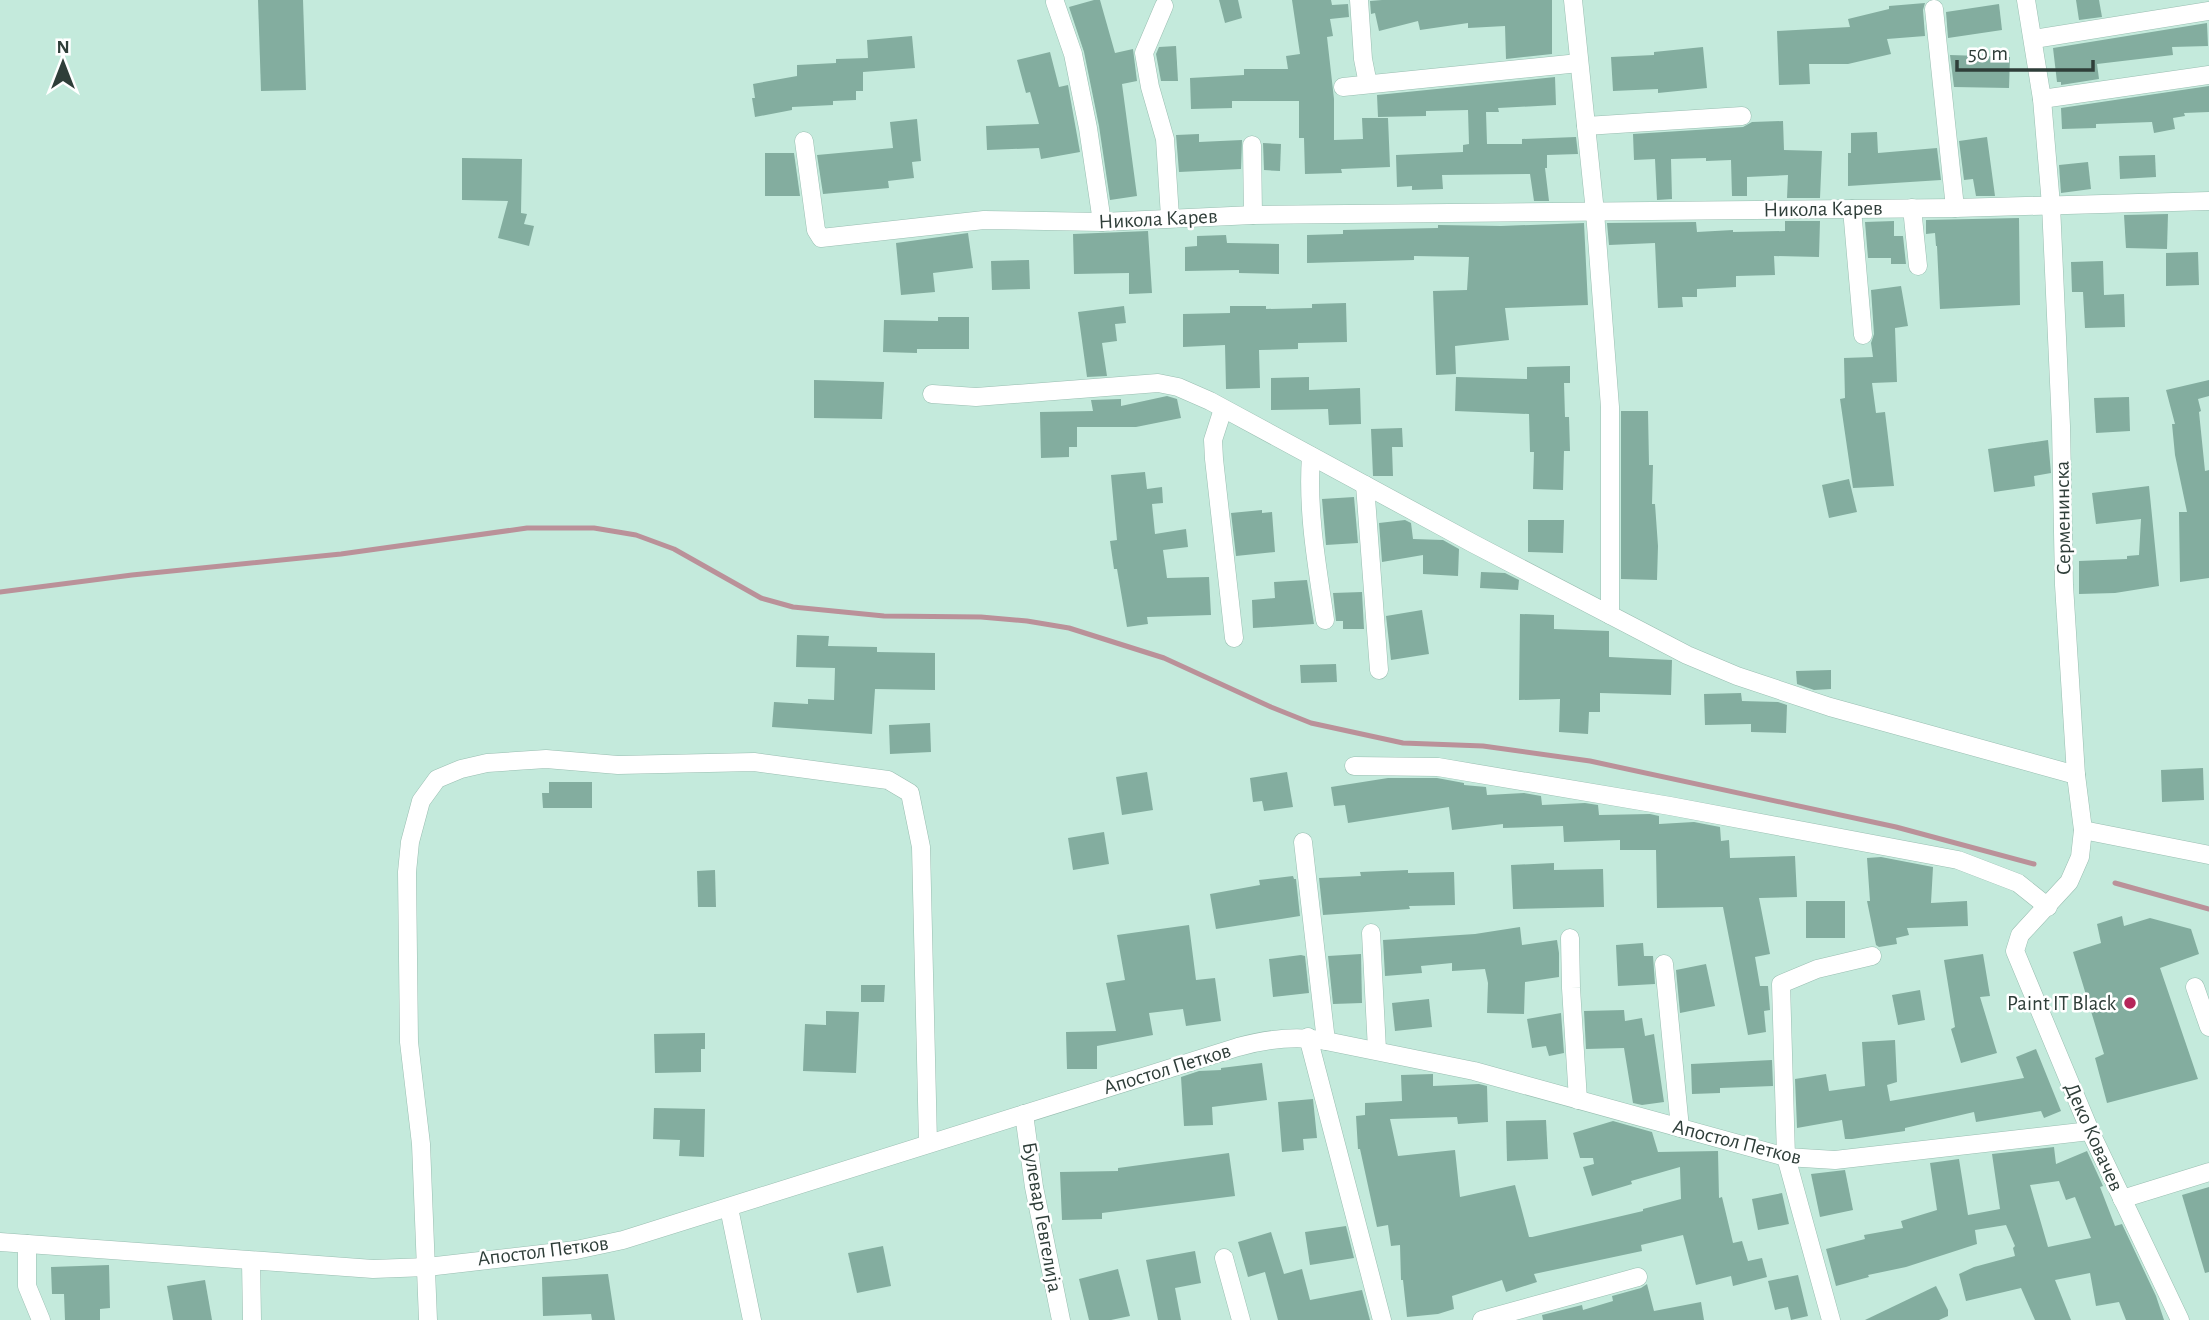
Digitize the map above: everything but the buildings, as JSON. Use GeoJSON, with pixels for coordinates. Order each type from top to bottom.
{"type":"FeatureCollection","features":[{"type":"Feature","properties":{"kind":"street"},"geometry":{"type":"LineString","coordinates":[[1359,0],[1363,59],[1368,83]]}},
{"type":"Feature","properties":{"kind":"street"},"geometry":{"type":"LineString","coordinates":[[1573,0],[1595,212],[1610,407],[1610,615]]}},
{"type":"Feature","properties":{"kind":"street"},"geometry":{"type":"LineString","coordinates":[[2026,0],[2042,99],[2051,205]]}},
{"type":"Feature","properties":{"kind":"street"},"geometry":{"type":"LineString","coordinates":[[1055,2],[1073,54],[1088,128],[1102,222]]}},
{"type":"Feature","properties":{"kind":"street"},"geometry":{"type":"LineString","coordinates":[[1164,6],[1144,53],[1150,87],[1165,139],[1170,217]]}},
{"type":"Feature","properties":{"kind":"street"},"geometry":{"type":"LineString","coordinates":[[1934,9],[1955,208]]}},
{"type":"Feature","properties":{"kind":"street"},"geometry":{"type":"LineString","coordinates":[[2034,39],[2209,11]]}},
{"type":"Feature","properties":{"kind":"street"},"geometry":{"type":"LineString","coordinates":[[1343,88],[1368,83],[1579,63]]}},
{"type":"Feature","properties":{"kind":"street"},"geometry":{"type":"LineString","coordinates":[[2042,99],[2209,75]]}},
{"type":"Feature","properties":{"kind":"street"},"geometry":{"type":"LineString","coordinates":[[1586,126],[1742,116]]}},
{"type":"Feature","properties":{"kind":"street","name":"Никола Карев"},"geometry":{"type":"LineString","coordinates":[[804,141],[816,230],[821,238],[984,220],[1102,222],[1254,215],[1955,208],[2209,201]]}},
{"type":"Feature","properties":{"kind":"street"},"geometry":{"type":"LineString","coordinates":[[1252,145],[1254,215]]}},
{"type":"Feature","properties":{"kind":"street","name":"Серменинска"},"geometry":{"type":"LineString","coordinates":[[2015,951],[2020,935],[2069,882],[2080,857],[2083,830],[2076,775],[2064,585],[2061,426],[2051,205]]}},
{"type":"Feature","properties":{"kind":"street"},"geometry":{"type":"LineString","coordinates":[[1912,208],[1918,266]]}},
{"type":"Feature","properties":{"kind":"street"},"geometry":{"type":"LineString","coordinates":[[1853,209],[1863,335]]}},
{"type":"Feature","properties":{"kind":"street"},"geometry":{"type":"LineString","coordinates":[[932,394],[976,397],[1158,383],[1178,387],[1686,655],[1737,676],[1904,729],[2076,775]]}},
{"type":"Feature","properties":{"kind":"street"},"geometry":{"type":"LineString","coordinates":[[1223,409],[1213,440],[1234,638]]}},
{"type":"Feature","properties":{"kind":"street"},"geometry":{"type":"LineString","coordinates":[[1311,456],[1310,524],[1325,620]]}},
{"type":"Feature","properties":{"kind":"street"},"geometry":{"type":"LineString","coordinates":[[1365,485],[1379,670]]}},
{"type":"Feature","properties":{"kind":"street"},"geometry":{"type":"LineString","coordinates":[[428,1320],[421,1144],[409,1042],[407,872],[410,842],[421,801],[437,779],[461,769],[487,763],[546,759],[618,765],[754,762],[888,780],[910,793],[921,847],[928,1143]]}},
{"type":"Feature","properties":{"kind":"street"},"geometry":{"type":"LineString","coordinates":[[1354,766],[1438,767],[1670,806],[1958,860],[2018,883],[2048,907]]}},
{"type":"Feature","properties":{"kind":"street"},"geometry":{"type":"LineString","coordinates":[[2083,830],[2209,855]]}},
{"type":"Feature","properties":{"kind":"street"},"geometry":{"type":"LineString","coordinates":[[1303,842],[1317,1039],[1382,1320]]}},
{"type":"Feature","properties":{"kind":"street"},"geometry":{"type":"LineString","coordinates":[[1371,933],[1377,1050]]}},
{"type":"Feature","properties":{"kind":"street"},"geometry":{"type":"LineString","coordinates":[[1570,938],[1578,1100]]}},
{"type":"Feature","properties":{"kind":"street","name":"Деко Ковачев"},"geometry":{"type":"LineString","coordinates":[[2015,951],[2090,1131],[2180,1320]]}},
{"type":"Feature","properties":{"kind":"street"},"geometry":{"type":"LineString","coordinates":[[1830,1320],[1786,1157],[1781,984],[1817,969],[1872,956]]}},
{"type":"Feature","properties":{"kind":"street"},"geometry":{"type":"LineString","coordinates":[[1664,964],[1680,1128]]}},
{"type":"Feature","properties":{"kind":"street"},"geometry":{"type":"LineString","coordinates":[[2195,987],[2209,1027]]}},
{"type":"Feature","properties":{"kind":"street","name":"Апостол Петков"},"geometry":{"type":"LineString","coordinates":[[0,1242],[373,1269],[427,1267],[576,1250],[623,1240],[729,1208],[928,1143],[1238,1046],[1265,1040],[1317,1039],[1475,1072],[1786,1157],[1835,1160],[2090,1131]]}},
{"type":"Feature","properties":{"kind":"street","name":"Булевар Гевгелија"},"geometry":{"type":"LineString","coordinates":[[1024,1114],[1034,1187],[1061,1320]]}},
{"type":"Feature","properties":{"kind":"street"},"geometry":{"type":"LineString","coordinates":[[2122,1199],[2209,1172]]}},
{"type":"Feature","properties":{"kind":"street"},"geometry":{"type":"LineString","coordinates":[[729,1208],[752,1320]]}},
{"type":"Feature","properties":{"kind":"street"},"geometry":{"type":"LineString","coordinates":[[27,1244],[27,1286],[41,1320]]}},
{"type":"Feature","properties":{"kind":"street"},"geometry":{"type":"LineString","coordinates":[[1224,1258],[1241,1320]]}},
{"type":"Feature","properties":{"kind":"street"},"geometry":{"type":"LineString","coordinates":[[251,1261],[252,1320]]}},
{"type":"Feature","properties":{"kind":"street"},"geometry":{"type":"LineString","coordinates":[[1482,1320],[1638,1277]]}},
{"type":"Feature","properties":{"kind":"waterway"},"geometry":{"type":"LineString","coordinates":[[0,592],[132,575],[341,554],[527,528],[594,528],[636,535],[674,549],[761,598],[793,607],[884,616],[981,617],[1069,628],[1164,658],[1311,723],[1403,743],[1483,746],[1590,761],[1896,827],[2034,864]]}},
{"type":"Feature","properties":{"kind":"waterway"},"geometry":{"type":"LineString","coordinates":[[2115,883],[2209,909]]}},
{"type":"Feature","properties":{"kind":"place","name":"Paint IT Black"},"geometry":{"type":"Point","coordinates":[2130,1003]}}]}
